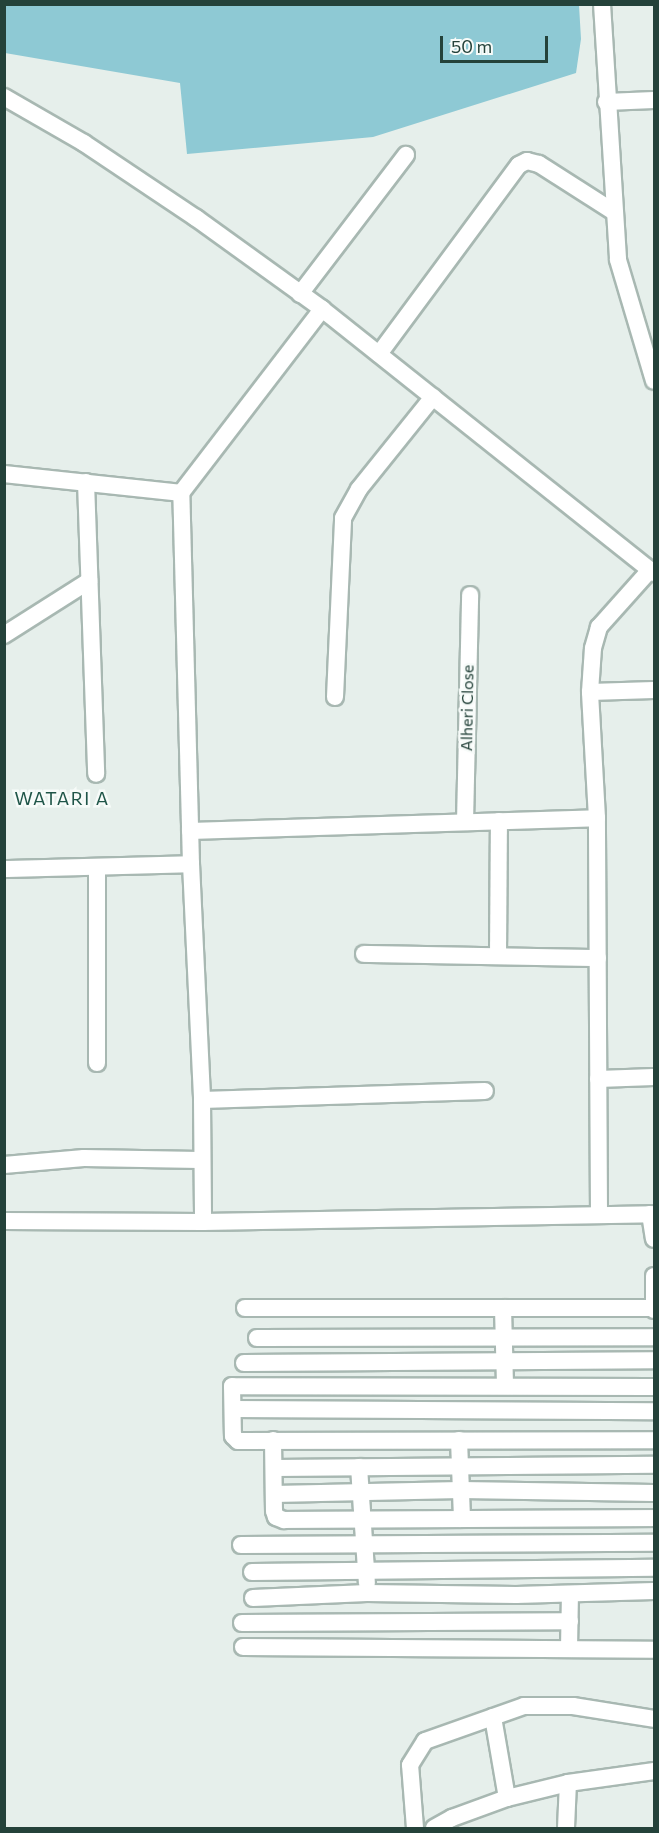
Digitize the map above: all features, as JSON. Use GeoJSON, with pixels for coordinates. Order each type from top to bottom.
{"type":"FeatureCollection","features":[{"type":"Feature","properties":{"kind":"street"},"geometry":{"type":"LineString","coordinates":[[602,4],[606,102],[618,260],[654,381]]}},
{"type":"Feature","properties":{"kind":"street"},"geometry":{"type":"LineString","coordinates":[[4,97],[84,143],[322,309],[652,572],[599,627],[593,648],[590,692],[597,818],[599,1214]]}},
{"type":"Feature","properties":{"kind":"street"},"geometry":{"type":"LineString","coordinates":[[606,102],[654,100]]}},
{"type":"Feature","properties":{"kind":"street"},"geometry":{"type":"LineString","coordinates":[[300,294],[406,155]]}},
{"type":"Feature","properties":{"kind":"street"},"geometry":{"type":"LineString","coordinates":[[379,354],[519,165],[527,161],[539,164],[614,212]]}},
{"type":"Feature","properties":{"kind":"street"},"geometry":{"type":"LineString","coordinates":[[202,1222],[202,1100],[191,864],[181,493],[322,309]]}},
{"type":"Feature","properties":{"kind":"street"},"geometry":{"type":"LineString","coordinates":[[335,697],[343,518],[359,489],[433,397]]}},
{"type":"Feature","properties":{"kind":"street"},"geometry":{"type":"LineString","coordinates":[[4,474],[181,493]]}},
{"type":"Feature","properties":{"kind":"street"},"geometry":{"type":"LineString","coordinates":[[86,482],[96,774]]}},
{"type":"Feature","properties":{"kind":"street"},"geometry":{"type":"LineString","coordinates":[[4,635],[89,581]]}},
{"type":"Feature","properties":{"kind":"street","name":"Alheri Close"},"geometry":{"type":"LineString","coordinates":[[465,822],[470,595]]}},
{"type":"Feature","properties":{"kind":"street"},"geometry":{"type":"LineString","coordinates":[[590,692],[654,690]]}},
{"type":"Feature","properties":{"kind":"street"},"geometry":{"type":"LineString","coordinates":[[190,831],[597,818]]}},
{"type":"Feature","properties":{"kind":"street"},"geometry":{"type":"LineString","coordinates":[[498,956],[499,821]]}},
{"type":"Feature","properties":{"kind":"street"},"geometry":{"type":"LineString","coordinates":[[4,869],[191,864]]}},
{"type":"Feature","properties":{"kind":"street"},"geometry":{"type":"LineString","coordinates":[[97,868],[97,1063]]}},
{"type":"Feature","properties":{"kind":"street"},"geometry":{"type":"LineString","coordinates":[[364,954],[598,958]]}},
{"type":"Feature","properties":{"kind":"street"},"geometry":{"type":"LineString","coordinates":[[598,1079],[654,1077]]}},
{"type":"Feature","properties":{"kind":"street"},"geometry":{"type":"LineString","coordinates":[[202,1100],[485,1091]]}},
{"type":"Feature","properties":{"kind":"street"},"geometry":{"type":"LineString","coordinates":[[4,1165],[84,1158],[201,1160]]}},
{"type":"Feature","properties":{"kind":"street"},"geometry":{"type":"LineString","coordinates":[[4,1221],[202,1222],[652,1214],[654,1239]]}},
{"type":"Feature","properties":{"kind":"street"},"geometry":{"type":"LineString","coordinates":[[245,1308],[654,1309],[654,1276]]}},
{"type":"Feature","properties":{"kind":"street"},"geometry":{"type":"LineString","coordinates":[[355,1308],[356,1384]]}},
{"type":"Feature","properties":{"kind":"street"},"geometry":{"type":"LineString","coordinates":[[503,1308],[506,1385]]}},
{"type":"Feature","properties":{"kind":"street"},"geometry":{"type":"LineString","coordinates":[[257,1338],[504,1335],[654,1337]]}},
{"type":"Feature","properties":{"kind":"street"},"geometry":{"type":"LineString","coordinates":[[244,1363],[654,1360]]}},
{"type":"Feature","properties":{"kind":"street"},"geometry":{"type":"LineString","coordinates":[[654,1387],[237,1383],[232,1386],[234,1440],[654,1440]]}},
{"type":"Feature","properties":{"kind":"street"},"geometry":{"type":"LineString","coordinates":[[233,1409],[654,1411]]}},
{"type":"Feature","properties":{"kind":"street"},"geometry":{"type":"LineString","coordinates":[[253,1598],[367,1593],[516,1595],[653,1591],[651,1518],[284,1520],[276,1517],[273,1440]]}},
{"type":"Feature","properties":{"kind":"street"},"geometry":{"type":"LineString","coordinates":[[459,1440],[462,1519]]}},
{"type":"Feature","properties":{"kind":"street"},"geometry":{"type":"LineString","coordinates":[[274,1468],[460,1464],[654,1465]]}},
{"type":"Feature","properties":{"kind":"street"},"geometry":{"type":"LineString","coordinates":[[359,1467],[367,1593]]}},
{"type":"Feature","properties":{"kind":"street"},"geometry":{"type":"LineString","coordinates":[[274,1494],[461,1490],[654,1493]]}},
{"type":"Feature","properties":{"kind":"street"},"geometry":{"type":"LineString","coordinates":[[511,1518],[516,1595]]}},
{"type":"Feature","properties":{"kind":"street"},"geometry":{"type":"LineString","coordinates":[[241,1545],[651,1543]]}},
{"type":"Feature","properties":{"kind":"street"},"geometry":{"type":"LineString","coordinates":[[252,1572],[366,1573],[652,1568]]}},
{"type":"Feature","properties":{"kind":"street"},"geometry":{"type":"LineString","coordinates":[[569,1649],[570,1594]]}},
{"type":"Feature","properties":{"kind":"street"},"geometry":{"type":"LineString","coordinates":[[242,1623],[570,1621]]}},
{"type":"Feature","properties":{"kind":"street"},"geometry":{"type":"LineString","coordinates":[[243,1647],[654,1650]]}},
{"type":"Feature","properties":{"kind":"street"},"geometry":{"type":"LineString","coordinates":[[415,1828],[410,1765],[415,1752],[425,1742],[524,1706],[549,1705],[654,1719]]}},
{"type":"Feature","properties":{"kind":"street"},"geometry":{"type":"LineString","coordinates":[[494,1717],[507,1798]]}},
{"type":"Feature","properties":{"kind":"street"},"geometry":{"type":"LineString","coordinates":[[434,1828],[452,1818],[507,1798],[568,1783],[654,1771]]}},
{"type":"Feature","properties":{"kind":"street"},"geometry":{"type":"LineString","coordinates":[[566,1828],[568,1783]]}},
{"type":"Feature","properties":{"kind":"water"},"geometry":{"type":"Polygon","coordinates":[[[4,5],[579,5],[581,39],[576,73],[373,137],[187,154],[180,83],[5,53],[4,5]]]}},
{"type":"Feature","properties":{"kind":"district","name":"WATARI A"},"geometry":{"type":"Point","coordinates":[62,798]}}]}
